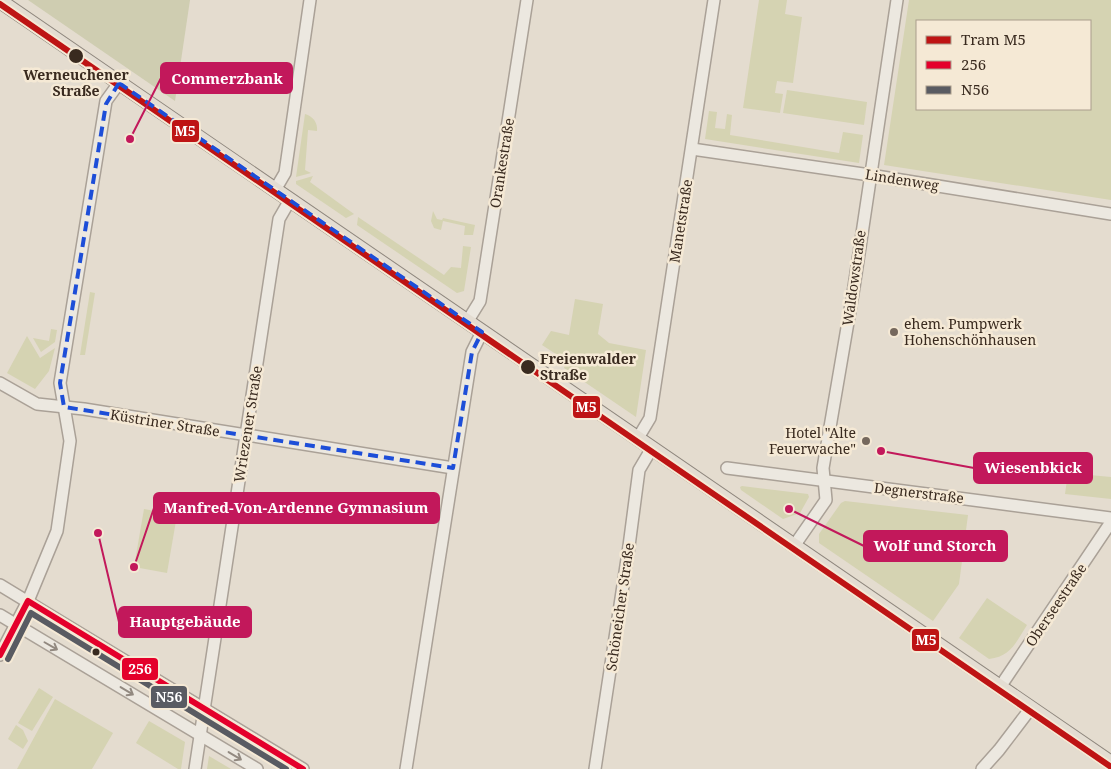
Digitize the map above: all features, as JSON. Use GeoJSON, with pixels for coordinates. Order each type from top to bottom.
{"type":"FeatureCollection","features":[{"type":"Feature","properties":{"kind":"main road"},"geometry":{"type":"LineString","coordinates":[[0,1],[1111,763]]}},
{"type":"Feature","properties":{"kind":"street"},"geometry":{"type":"LineString","coordinates":[[275,190],[285,173],[310,0]]}},
{"type":"Feature","properties":{"kind":"street","name":"Orankestraße"},"geometry":{"type":"LineString","coordinates":[[467,322],[480,301],[527,0]]}},
{"type":"Feature","properties":{"kind":"street","name":"Manetstraße"},"geometry":{"type":"LineString","coordinates":[[638,438],[650,418],[714,0]]}},
{"type":"Feature","properties":{"kind":"street","name":"Waldowstraße"},"geometry":{"type":"LineString","coordinates":[[794,546],[826,500],[823,468],[854,288],[897,0]]}},
{"type":"Feature","properties":{"kind":"street"},"geometry":{"type":"LineString","coordinates":[[0,655],[28,601],[57,531],[70,441],[60,383],[106,104],[118,83]]}},
{"type":"Feature","properties":{"kind":"street","name":"Lindenweg"},"geometry":{"type":"LineString","coordinates":[[692,149],[870,175],[1111,214]]}},
{"type":"Feature","properties":{"kind":"street","name":"Wriezener Straße"},"geometry":{"type":"LineString","coordinates":[[195,769],[280,219],[290,200]]}},
{"type":"Feature","properties":{"kind":"street"},"geometry":{"type":"LineString","coordinates":[[406,769],[472,352],[482,332]]}},
{"type":"Feature","properties":{"kind":"street","name":"Küstriner Straße"},"geometry":{"type":"LineString","coordinates":[[0,383],[37,404],[453,468]]}},
{"type":"Feature","properties":{"kind":"street","name":"Schöneicher Straße"},"geometry":{"type":"LineString","coordinates":[[595,769],[630,546],[639,470],[652,448]]}},
{"type":"Feature","properties":{"kind":"street","name":"Degnerstraße"},"geometry":{"type":"LineString","coordinates":[[727,468],[1111,518]]}},
{"type":"Feature","properties":{"kind":"street","name":"Oberseestraße"},"geometry":{"type":"LineString","coordinates":[[1000,687],[1111,522]]}},
{"type":"Feature","properties":{"kind":"street"},"geometry":{"type":"LineString","coordinates":[[0,585],[303,769]]}},
{"type":"Feature","properties":{"kind":"street"},"geometry":{"type":"LineString","coordinates":[[0,616],[256,769]]}},
{"type":"Feature","properties":{"kind":"street"},"geometry":{"type":"LineString","coordinates":[[982,769],[999,750],[1030,708]]}},
{"type":"Feature","properties":{"kind":"highlighted area"},"geometry":{"type":"Polygon","coordinates":[[[119,83],[482,332],[472,352],[453,468],[64,407],[60,383],[106,104],[119,83]]]}},
{"type":"Feature","properties":{"kind":"shaded area"},"geometry":{"type":"Polygon","coordinates":[[[28,0],[190,0],[175,101],[28,0]]]}},
{"type":"Feature","properties":{"kind":"shaded area"},"geometry":{"type":"Polygon","coordinates":[[[759,0],[787,0],[785,14],[802,17],[793,83],[777,81],[775,93],[783,94],[780,113],[743,108],[759,0]]]}},
{"type":"Feature","properties":{"kind":"shaded area"},"geometry":{"type":"Polygon","coordinates":[[[909,0],[1111,0],[1111,200],[884,165],[909,0]]]}},
{"type":"Feature","properties":{"kind":"shaded area"},"geometry":{"type":"Polygon","coordinates":[[[787,90],[867,102],[864,125],[783,113],[787,90]]]}},
{"type":"Feature","properties":{"kind":"shaded area"},"geometry":{"type":"Polygon","coordinates":[[[709,111],[717,112],[715,128],[725,129],[727,114],[732,115],[730,135],[839,153],[843,132],[863,135],[859,163],[705,139],[709,111]]]}},
{"type":"Feature","properties":{"kind":"shaded area"},"geometry":{"type":"Polygon","coordinates":[[[305,114],[313,118],[317,128],[317,131],[308,130],[305,170],[311,173],[296,177],[305,114]]]}},
{"type":"Feature","properties":{"kind":"shaded area"},"geometry":{"type":"Polygon","coordinates":[[[313,176],[310,182],[354,214],[346,218],[296,184],[296,181],[313,176]]]}},
{"type":"Feature","properties":{"kind":"shaded area"},"geometry":{"type":"Polygon","coordinates":[[[433,211],[437,219],[442,220],[443,218],[475,225],[473,235],[464,235],[465,226],[443,221],[441,230],[434,228],[431,221],[433,211]]]}},
{"type":"Feature","properties":{"kind":"shaded area"},"geometry":{"type":"Polygon","coordinates":[[[358,217],[444,275],[451,267],[461,268],[463,246],[471,247],[464,291],[457,293],[357,225],[358,217]]]}},
{"type":"Feature","properties":{"kind":"shaded area"},"geometry":{"type":"Polygon","coordinates":[[[90,292],[95,293],[85,355],[80,355],[90,292]]]}},
{"type":"Feature","properties":{"kind":"shaded area"},"geometry":{"type":"Polygon","coordinates":[[[575,299],[603,304],[598,334],[609,343],[646,350],[636,417],[564,368],[565,360],[542,345],[551,331],[569,335],[575,299]]]}},
{"type":"Feature","properties":{"kind":"shaded area"},"geometry":{"type":"Polygon","coordinates":[[[51,329],[57,330],[55,342],[41,352],[33,338],[49,341],[51,329]]]}},
{"type":"Feature","properties":{"kind":"shaded area"},"geometry":{"type":"Polygon","coordinates":[[[27,336],[40,358],[55,348],[49,371],[35,389],[7,373],[27,336]]]}},
{"type":"Feature","properties":{"kind":"shaded area"},"geometry":{"type":"Polygon","coordinates":[[[1068,473],[1111,477],[1111,499],[1065,494],[1068,473]]]}},
{"type":"Feature","properties":{"kind":"shaded area"},"geometry":{"type":"Polygon","coordinates":[[[740,487],[808,494],[809,497],[800,513],[783,519],[741,490],[740,487]]]}},
{"type":"Feature","properties":{"kind":"shaded area"},"geometry":{"type":"Polygon","coordinates":[[[845,501],[968,515],[959,584],[933,621],[819,543],[819,534],[841,503],[845,501]]]}},
{"type":"Feature","properties":{"kind":"shaded area"},"geometry":{"type":"Polygon","coordinates":[[[144,509],[177,515],[167,573],[134,567],[144,509]]]}},
{"type":"Feature","properties":{"kind":"shaded area"},"geometry":{"type":"Polygon","coordinates":[[[987,598],[1027,625],[1008,652],[989,659],[959,638],[987,598]]]}},
{"type":"Feature","properties":{"kind":"shaded area"},"geometry":{"type":"Polygon","coordinates":[[[39,688],[53,697],[32,731],[18,723],[39,688]]]}},
{"type":"Feature","properties":{"kind":"shaded area"},"geometry":{"type":"Polygon","coordinates":[[[55,699],[113,733],[92,769],[17,769],[55,699]]]}},
{"type":"Feature","properties":{"kind":"shaded area"},"geometry":{"type":"Polygon","coordinates":[[[149,721],[185,742],[181,769],[178,769],[136,743],[149,721]]]}},
{"type":"Feature","properties":{"kind":"shaded area"},"geometry":{"type":"Polygon","coordinates":[[[16,725],[23,730],[28,741],[23,749],[8,739],[16,725]]]}},
{"type":"Feature","properties":{"kind":"shaded area"},"geometry":{"type":"Polygon","coordinates":[[[209,756],[231,769],[207,769],[209,756]]]}},
{"type":"Feature","properties":{"kind":"tram line","name":"M5"},"geometry":{"type":"LineString","coordinates":[[0,4],[1111,767]]}},
{"type":"Feature","properties":{"kind":"transit line","name":"256"},"geometry":{"type":"LineString","coordinates":[[0,655],[28,601],[303,769]]}},
{"type":"Feature","properties":{"kind":"transit line","name":"N56"},"geometry":{"type":"LineString","coordinates":[[8,659],[31,613],[286,769]]}},
{"type":"Feature","properties":{"kind":"place","name":"Werneuchener Straße"},"geometry":{"type":"Point","coordinates":[76,56]}},
{"type":"Feature","properties":{"kind":"place","name":"Commerzbank"},"geometry":{"type":"Point","coordinates":[130,139]}},
{"type":"Feature","properties":{"kind":"place","name":"ehem. Pumpwerk Hohenschönhausen"},"geometry":{"type":"Point","coordinates":[894,332]}},
{"type":"Feature","properties":{"kind":"place","name":"Freienwalder Straße"},"geometry":{"type":"Point","coordinates":[528,367]}},
{"type":"Feature","properties":{"kind":"place","name":"Hotel \"Alte Feuerwache\""},"geometry":{"type":"Point","coordinates":[866,441]}},
{"type":"Feature","properties":{"kind":"place","name":"Wiesenbkick"},"geometry":{"type":"Point","coordinates":[881,451]}},
{"type":"Feature","properties":{"kind":"place","name":"Wolf und Storch"},"geometry":{"type":"Point","coordinates":[789,509]}},
{"type":"Feature","properties":{"kind":"place","name":"Hauptgebäude"},"geometry":{"type":"Point","coordinates":[98,533]}},
{"type":"Feature","properties":{"kind":"place","name":"Manfred-Von-Ardenne Gymnasium"},"geometry":{"type":"Point","coordinates":[134,567]}}]}
